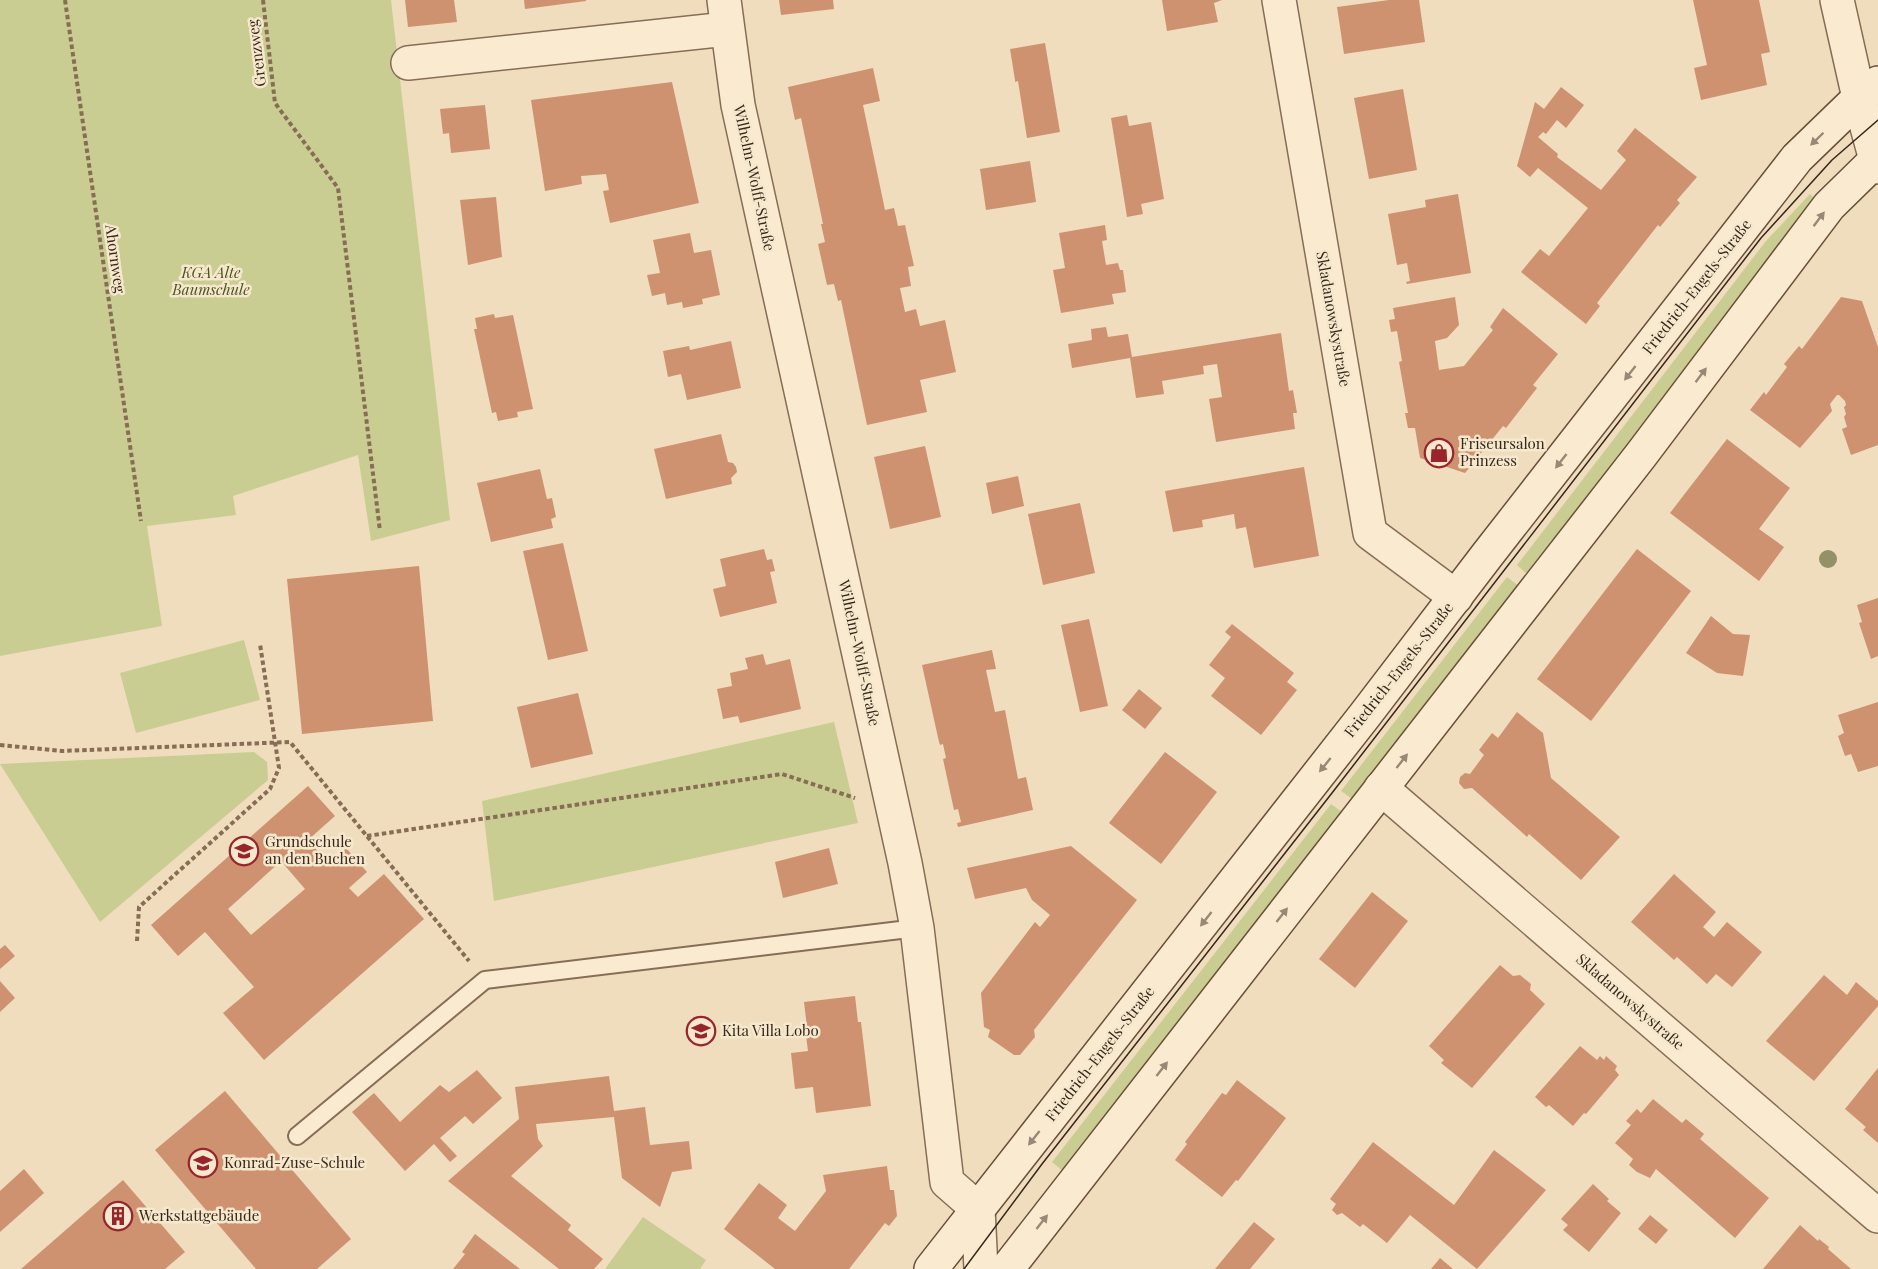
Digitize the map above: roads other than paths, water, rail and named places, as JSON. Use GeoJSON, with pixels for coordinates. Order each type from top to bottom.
{"type":"FeatureCollection","features":[{"type":"Feature","properties":{"kind":"street","name":"Skladanowskystraße"},"geometry":{"type":"LineString","coordinates":[[1279,0],[1370,533],[1456,597]]}},
{"type":"Feature","properties":{"kind":"street"},"geometry":{"type":"LineString","coordinates":[[1007,1269],[1648,446],[1829,206],[1877,162],[1869,90],[1837,0]]}},
{"type":"Feature","properties":{"kind":"street","name":"Wilhelm-Wolff-Straße"},"geometry":{"type":"LineString","coordinates":[[408,63],[725,14],[740,117],[905,863],[917,928],[947,1182],[978,1209]]}},
{"type":"Feature","properties":{"kind":"street","name":"Friedrich-Engels-Straße"},"geometry":{"type":"LineString","coordinates":[[931,1269],[1797,158],[1869,90]]}},
{"type":"Feature","properties":{"kind":"street","name":"Skladanowskystraße"},"geometry":{"type":"LineString","coordinates":[[1381,788],[1878,1216]]}},
{"type":"Feature","properties":{"kind":"street"},"geometry":{"type":"LineString","coordinates":[[978,1209],[981,1269]]}},
{"type":"Feature","properties":{"kind":"lane"},"geometry":{"type":"LineString","coordinates":[[297,1136],[485,980],[917,928]]}},
{"type":"Feature","properties":{"kind":"tram line"},"geometry":{"type":"LineString","coordinates":[[964,1269],[1042,1164],[1761,238],[1832,160],[1878,120]]}},
{"type":"Feature","properties":{"kind":"place","name":"Friseursalon Prinzess"},"geometry":{"type":"Point","coordinates":[1439,453]}},
{"type":"Feature","properties":{"kind":"place","name":"Grundschule an den Buchen"},"geometry":{"type":"Point","coordinates":[244,851]}},
{"type":"Feature","properties":{"kind":"place","name":"Kita Villa Lobo"},"geometry":{"type":"Point","coordinates":[701,1031]}},
{"type":"Feature","properties":{"kind":"place","name":"Konrad-Zuse-Schule"},"geometry":{"type":"Point","coordinates":[203,1163]}},
{"type":"Feature","properties":{"kind":"place","name":"Werkstattgebäude"},"geometry":{"type":"Point","coordinates":[118,1216]}},
{"type":"Feature","properties":{"kind":"park label","name":"KGA Alte Baumschule"},"geometry":{"type":"Point","coordinates":[211,282]}}]}
